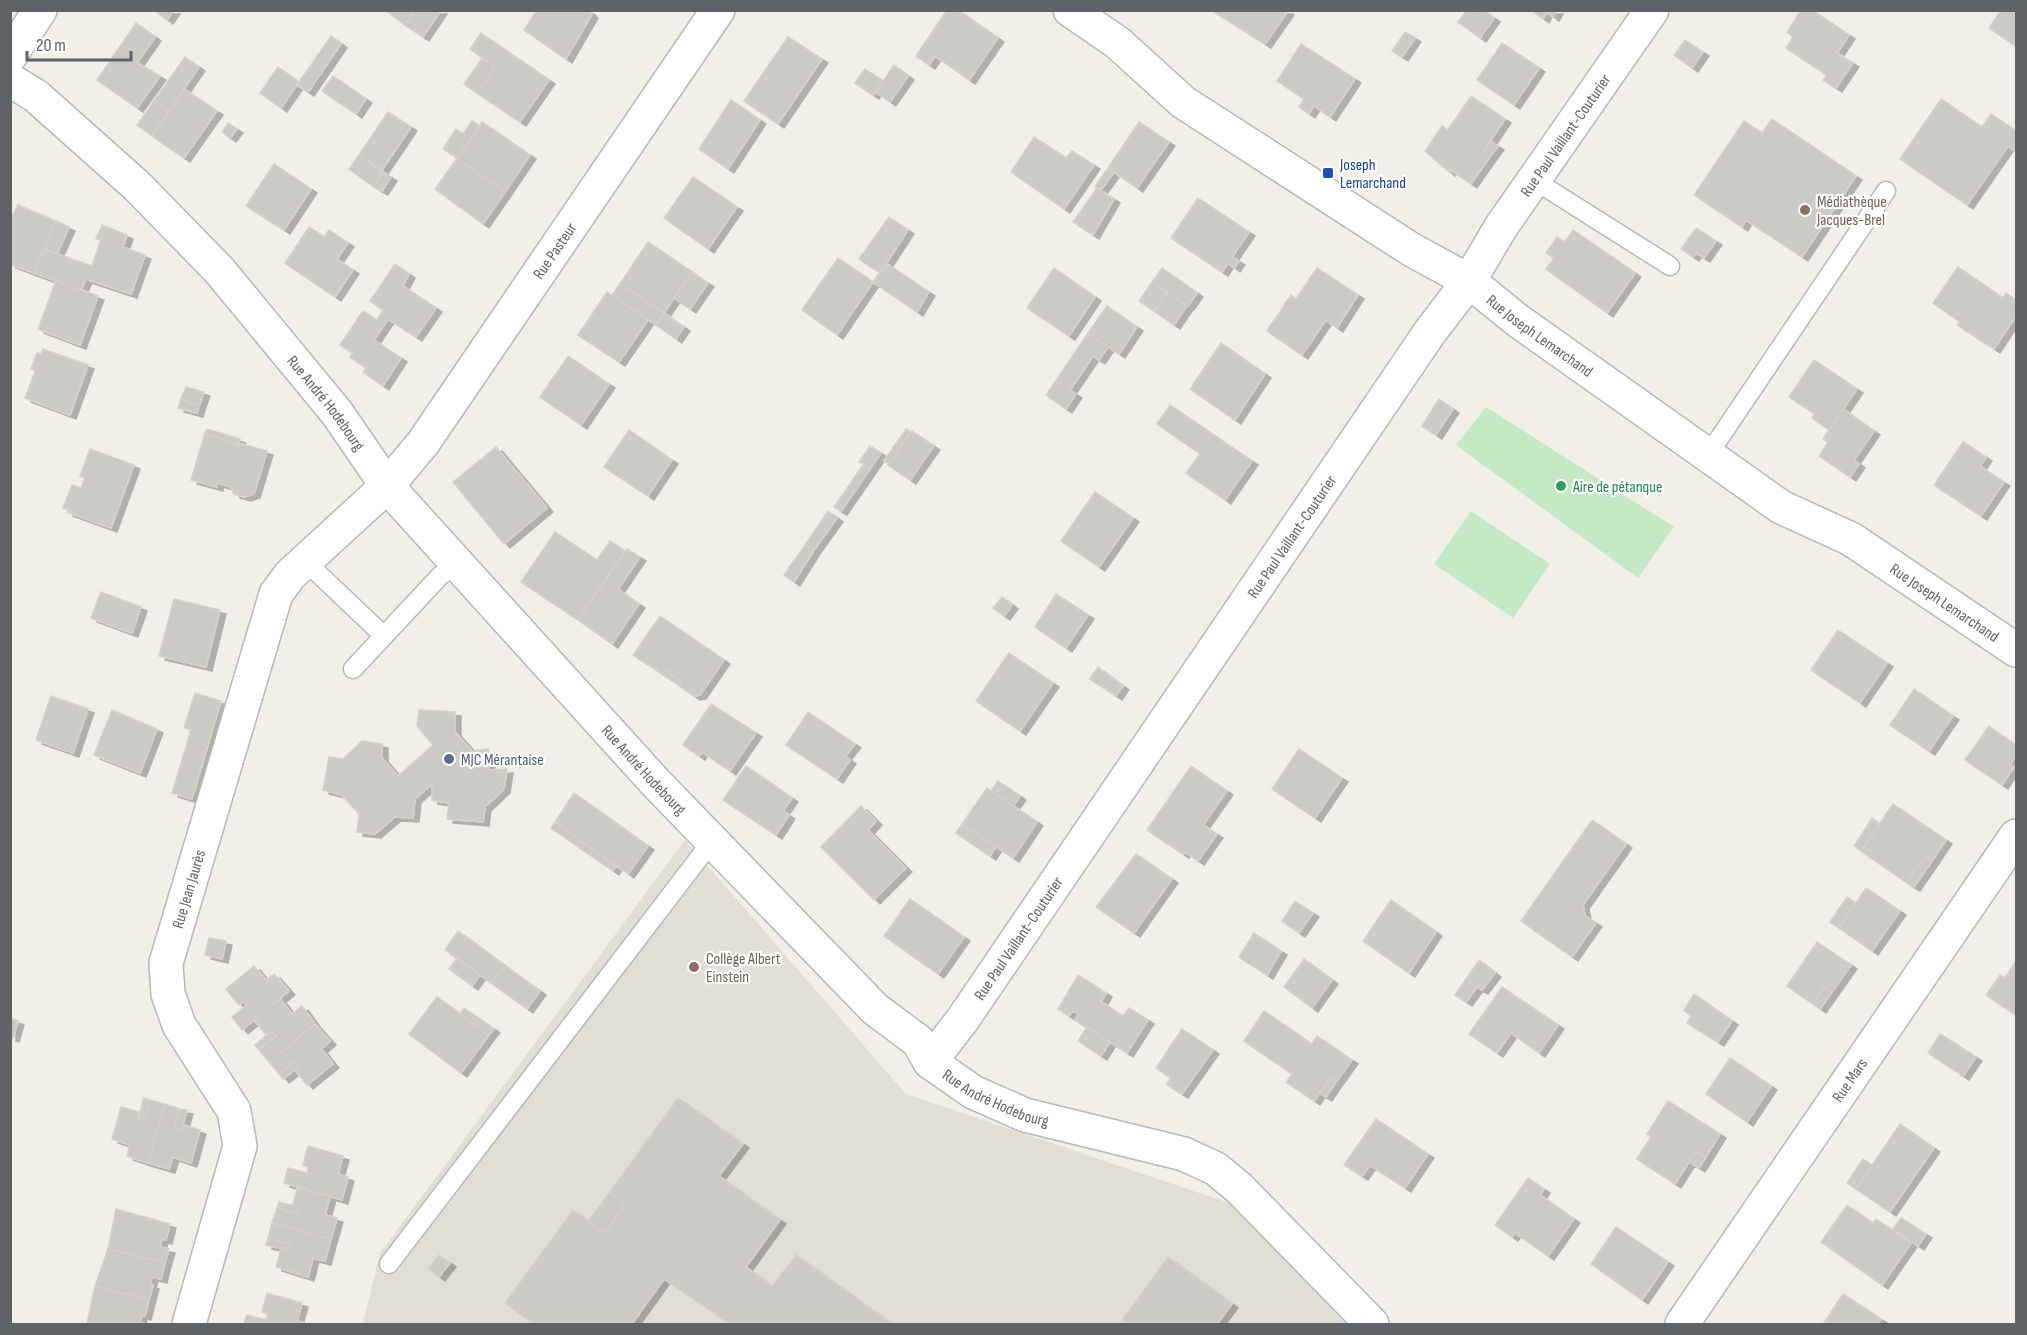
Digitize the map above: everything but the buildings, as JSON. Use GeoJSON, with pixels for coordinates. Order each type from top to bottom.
{"type":"FeatureCollection","features":[{"type":"Feature","properties":{"kind":"street"},"geometry":{"type":"LineString","coordinates":[[10,56],[40,10]]}},
{"type":"Feature","properties":{"kind":"street","name":"Rue Pasteur"},"geometry":{"type":"LineString","coordinates":[[387,486],[423,443],[718,10]]}},
{"type":"Feature","properties":{"kind":"street","name":"Rue Joseph Lemarchand"},"geometry":{"type":"LineString","coordinates":[[1070,10],[1118,43],[1183,102],[1412,250],[1469,281],[1517,320],[1781,507],[1851,540],[2016,650]]}},
{"type":"Feature","properties":{"kind":"street","name":"Rue Paul Vaillant-Couturier"},"geometry":{"type":"LineString","coordinates":[[930,1062],[969,1009],[1430,332],[1469,281],[1501,227],[1652,10]]}},
{"type":"Feature","properties":{"kind":"street","name":"Rue André Hodebourg"},"geometry":{"type":"LineString","coordinates":[[10,80],[36,96],[136,186],[219,270],[337,413],[387,486],[712,842],[874,1009],[918,1041],[930,1062],[973,1092],[1025,1114],[1184,1154],[1216,1170],[1239,1188],[1372,1324]]}},
{"type":"Feature","properties":{"kind":"street","name":"Rue Jean Jaurès"},"geometry":{"type":"LineString","coordinates":[[189,1324],[240,1146],[234,1111],[179,1025],[168,994],[166,963],[276,594],[290,575],[387,486]]}},
{"type":"Feature","properties":{"kind":"street","name":"Rue Mars"},"geometry":{"type":"LineString","coordinates":[[1682,1324],[2016,836]]}},
{"type":"Feature","properties":{"kind":"lane"},"geometry":{"type":"LineString","coordinates":[[1534,180],[1670,266]]}},
{"type":"Feature","properties":{"kind":"lane"},"geometry":{"type":"LineString","coordinates":[[1708,455],[1886,191]]}},
{"type":"Feature","properties":{"kind":"lane"},"geometry":{"type":"LineString","coordinates":[[305,561],[384,636]]}},
{"type":"Feature","properties":{"kind":"lane"},"geometry":{"type":"LineString","coordinates":[[353,669],[440,576],[457,563]]}},
{"type":"Feature","properties":{"kind":"lane"},"geometry":{"type":"LineString","coordinates":[[389,1264],[712,842]]}},
{"type":"Feature","properties":{"kind":"shaded area","name":"Collège Albert Einstein"},"geometry":{"type":"Polygon","coordinates":[[[685,840],[906,1094],[1229,1203],[1350,1324],[363,1324],[380,1253],[685,840]]]}},
{"type":"Feature","properties":{"kind":"green space","name":"Aire de pétanque"},"geometry":{"type":"Polygon","coordinates":[[[1486,407],[1674,527],[1638,578],[1456,445],[1486,407]]]}},
{"type":"Feature","properties":{"kind":"green space"},"geometry":{"type":"Polygon","coordinates":[[[1471,511],[1550,564],[1513,618],[1434,564],[1471,511]]]}},
{"type":"Feature","properties":{"kind":"place","name":"Joseph Lemarchand"},"geometry":{"type":"Point","coordinates":[1328,173]}},
{"type":"Feature","properties":{"kind":"place","name":"Médiathèque Jacques-Brel"},"geometry":{"type":"Point","coordinates":[1805,210]}},
{"type":"Feature","properties":{"kind":"place","name":"Aire de pétanque"},"geometry":{"type":"Point","coordinates":[1561,486]}},
{"type":"Feature","properties":{"kind":"place","name":"MJC Mérantaise"},"geometry":{"type":"Point","coordinates":[449,759]}},
{"type":"Feature","properties":{"kind":"place","name":"Collège Albert Einstein"},"geometry":{"type":"Point","coordinates":[694,967]}}]}
